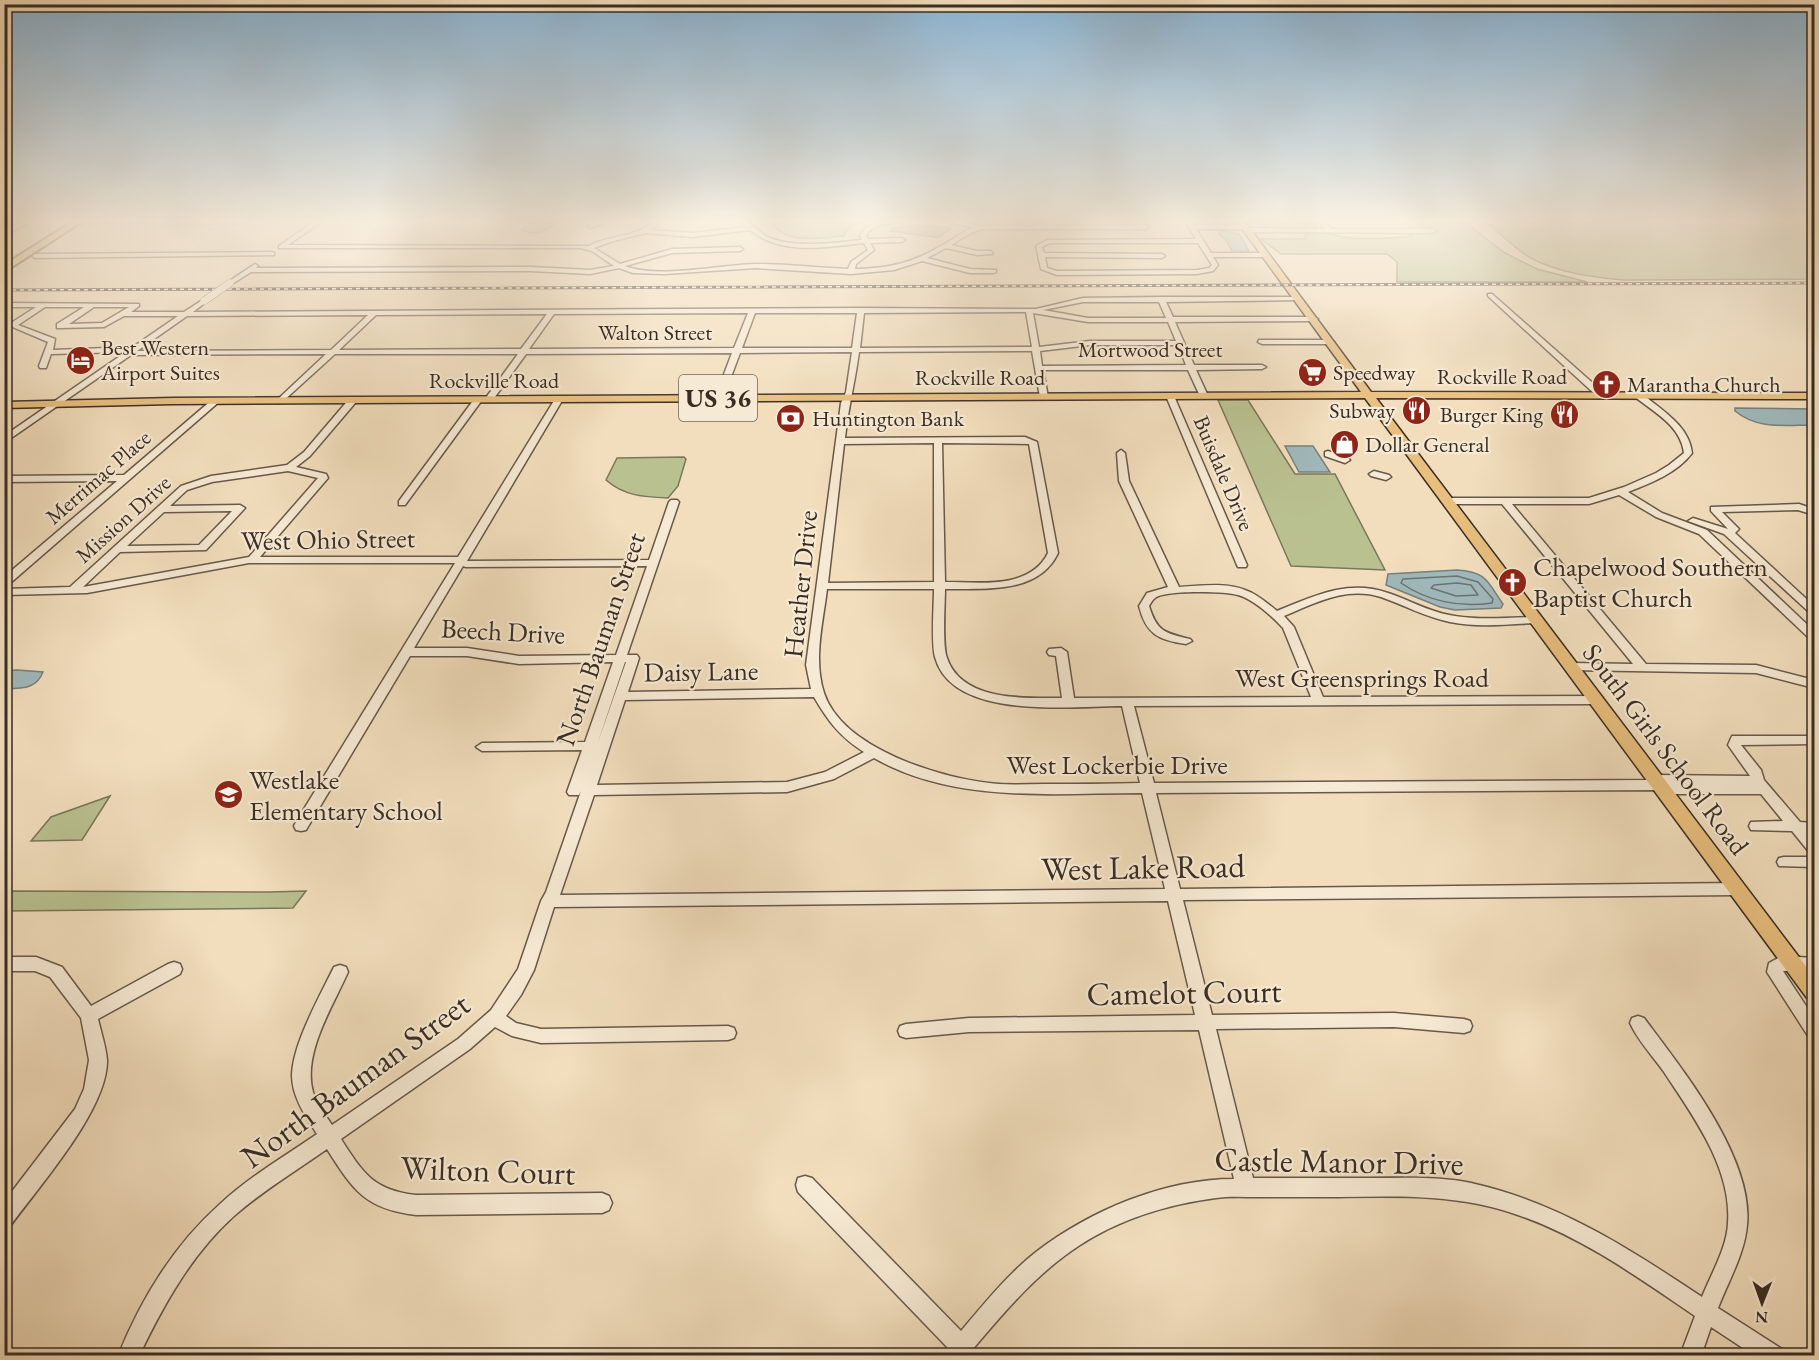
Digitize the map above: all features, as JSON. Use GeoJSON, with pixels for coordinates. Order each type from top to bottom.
{"type":"FeatureCollection","features":[{"type":"Feature","properties":{"kind":"main road","name":"South Girls School Road"},"geometry":{"type":"LineString","coordinates":[[1286,282],[1446,501],[1815,992]]}},
{"type":"Feature","properties":{"kind":"main road","name":"Rockville Road"},"geometry":{"type":"LineString","coordinates":[[4,399],[146,401],[1367,395],[1815,396]]}},
{"type":"Feature","properties":{"kind":"main road","name":"Rockville Road"},"geometry":{"type":"LineString","coordinates":[[4,405],[60,401]]}},
{"type":"Feature","properties":{"kind":"street"},"geometry":{"type":"LineString","coordinates":[[4,440],[231,282]]}},
{"type":"Feature","properties":{"kind":"street"},"geometry":{"type":"LineString","coordinates":[[1490,296],[1601,395]]}},
{"type":"Feature","properties":{"kind":"street"},"geometry":{"type":"LineString","coordinates":[[1161,299],[1204,396]]}},
{"type":"Feature","properties":{"kind":"street"},"geometry":{"type":"LineString","coordinates":[[1032,310],[1075,300],[1298,299]]}},
{"type":"Feature","properties":{"kind":"street"},"geometry":{"type":"LineString","coordinates":[[4,305],[94,304],[137,305],[101,326],[60,326],[94,304]]}},
{"type":"Feature","properties":{"kind":"street"},"geometry":{"type":"LineString","coordinates":[[43,366],[50,352],[51,340],[12,325],[45,305]]}},
{"type":"Feature","properties":{"kind":"street","name":"Heather Drive"},"geometry":{"type":"LineString","coordinates":[[861,310],[848,398],[845,403],[813,652],[813,672],[818,693],[838,724],[874,752]]}},
{"type":"Feature","properties":{"kind":"street"},"geometry":{"type":"LineString","coordinates":[[1032,310],[1035,349],[1044,397]]}},
{"type":"Feature","properties":{"kind":"street"},"geometry":{"type":"LineString","coordinates":[[121,315],[1032,310],[1079,320],[1314,319]]}},
{"type":"Feature","properties":{"kind":"street"},"geometry":{"type":"LineString","coordinates":[[719,398],[752,311]]}},
{"type":"Feature","properties":{"kind":"street"},"geometry":{"type":"LineString","coordinates":[[281,400],[375,312]]}},
{"type":"Feature","properties":{"kind":"street"},"geometry":{"type":"LineString","coordinates":[[402,503],[552,312]]}},
{"type":"Feature","properties":{"kind":"street"},"geometry":{"type":"LineString","coordinates":[[1262,342],[1330,342]]}},
{"type":"Feature","properties":{"kind":"street","name":"Walton Street"},"geometry":{"type":"LineString","coordinates":[[50,352],[1035,349],[1090,343],[1180,343]]}},
{"type":"Feature","properties":{"kind":"street","name":"Mortwood Street"},"geometry":{"type":"LineString","coordinates":[[1039,368],[1262,367]]}},
{"type":"Feature","properties":{"kind":"street"},"geometry":{"type":"LineString","coordinates":[[1446,501],[1589,501],[1620,491],[1678,465],[1688,453],[1687,442],[1679,431],[1638,395]]}},
{"type":"Feature","properties":{"kind":"street","name":"Buisdale Drive"},"geometry":{"type":"LineString","coordinates":[[1170,396],[1242,565]]}},
{"type":"Feature","properties":{"kind":"street"},"geometry":{"type":"LineString","coordinates":[[302,826],[559,399]]}},
{"type":"Feature","properties":{"kind":"street","name":"Merrimac Place"},"geometry":{"type":"LineString","coordinates":[[4,583],[216,400]]}},
{"type":"Feature","properties":{"kind":"street"},"geometry":{"type":"LineString","coordinates":[[289,468],[307,454],[350,400]]}},
{"type":"Feature","properties":{"kind":"street","name":"West Greensprings Road"},"geometry":{"type":"LineString","coordinates":[[938,440],[940,656],[952,677],[969,689],[1002,700],[1069,702],[1597,700]]}},
{"type":"Feature","properties":{"kind":"street"},"geometry":{"type":"LineString","coordinates":[[821,586],[939,586],[1008,583],[1034,575],[1050,561],[1053,545],[1035,444],[1032,441],[840,441]]}},
{"type":"Feature","properties":{"kind":"street"},"geometry":{"type":"LineString","coordinates":[[1122,453],[1124,481],[1175,590]]}},
{"type":"Feature","properties":{"kind":"street"},"geometry":{"type":"LineString","coordinates":[[1328,454],[1345,460]]}},
{"type":"Feature","properties":{"kind":"street"},"geometry":{"type":"LineString","coordinates":[[252,561],[324,477],[289,468]]}},
{"type":"Feature","properties":{"kind":"street","name":"Mission Drive"},"geometry":{"type":"LineString","coordinates":[[72,591],[181,490],[195,483],[289,468]]}},
{"type":"Feature","properties":{"kind":"street"},"geometry":{"type":"LineString","coordinates":[[1374,474],[1386,477]]}},
{"type":"Feature","properties":{"kind":"street"},"geometry":{"type":"LineString","coordinates":[[4,479],[126,478]]}},
{"type":"Feature","properties":{"kind":"street"},"geometry":{"type":"LineString","coordinates":[[1620,491],[1670,514],[1728,532],[1815,611]]}},
{"type":"Feature","properties":{"kind":"street"},"geometry":{"type":"LineString","coordinates":[[1620,491],[1659,515],[1703,532],[1815,637]]}},
{"type":"Feature","properties":{"kind":"street"},"geometry":{"type":"LineString","coordinates":[[1505,501],[1643,668]]}},
{"type":"Feature","properties":{"kind":"street","name":"North Bauman Street"},"geometry":{"type":"LineString","coordinates":[[580,787],[621,696],[627,659],[653,563],[674,502]]}},
{"type":"Feature","properties":{"kind":"street"},"geometry":{"type":"LineString","coordinates":[[118,549],[202,548],[240,508],[160,509]]}},
{"type":"Feature","properties":{"kind":"street"},"geometry":{"type":"LineString","coordinates":[[1728,532],[1734,530],[1714,508],[1810,510]]}},
{"type":"Feature","properties":{"kind":"street","name":"West Ohio Street"},"geometry":{"type":"LineString","coordinates":[[4,592],[72,591],[110,587],[220,564],[252,561],[456,560],[466,564],[653,563]]}},
{"type":"Feature","properties":{"kind":"street"},"geometry":{"type":"LineString","coordinates":[[1186,641],[1168,638],[1156,632],[1149,624],[1144,606],[1146,599],[1153,593],[1175,590],[1238,591],[1253,598],[1276,615],[1288,628],[1319,701]]}},
{"type":"Feature","properties":{"kind":"street"},"geometry":{"type":"LineString","coordinates":[[1276,615],[1339,592],[1356,590],[1380,593],[1432,615],[1450,619],[1537,620]]}},
{"type":"Feature","properties":{"kind":"street","name":"Beech Drive"},"geometry":{"type":"LineString","coordinates":[[407,651],[459,652],[519,660],[627,659]]}},
{"type":"Feature","properties":{"kind":"street"},"geometry":{"type":"LineString","coordinates":[[1053,652],[1061,652],[1069,702]]}},
{"type":"Feature","properties":{"kind":"street","name":"North Bauman Street"},"geometry":{"type":"LineString","coordinates":[[128,1356],[164,1286],[201,1237],[244,1196],[464,1044],[494,1018],[510,999],[526,970],[548,901],[552,895],[591,746],[627,659]]}},
{"type":"Feature","properties":{"kind":"street"},"geometry":{"type":"LineString","coordinates":[[1572,667],[1756,669],[1815,684]]}},
{"type":"Feature","properties":{"kind":"street","name":"Daisy Lane"},"geometry":{"type":"LineString","coordinates":[[621,696],[818,693]]}},
{"type":"Feature","properties":{"kind":"street"},"geometry":{"type":"LineString","coordinates":[[1127,702],[1172,895],[1246,1188]]}},
{"type":"Feature","properties":{"kind":"street"},"geometry":{"type":"LineString","coordinates":[[1815,740],[1737,739],[1734,742],[1735,748],[1756,773],[1761,785],[1815,848]]}},
{"type":"Feature","properties":{"kind":"street"},"geometry":{"type":"LineString","coordinates":[[482,747],[591,746]]}},
{"type":"Feature","properties":{"kind":"street"},"geometry":{"type":"LineString","coordinates":[[580,787],[787,787],[829,776],[874,752]]}},
{"type":"Feature","properties":{"kind":"street","name":"West Lockerbie Drive"},"geometry":{"type":"LineString","coordinates":[[874,752],[920,773],[970,786],[1007,789],[1761,785]]}},
{"type":"Feature","properties":{"kind":"street"},"geometry":{"type":"LineString","coordinates":[[1756,826],[1815,828]]}},
{"type":"Feature","properties":{"kind":"street"},"geometry":{"type":"LineString","coordinates":[[1784,862],[1815,862]]}},
{"type":"Feature","properties":{"kind":"street","name":"West Lake Road"},"geometry":{"type":"LineString","coordinates":[[548,901],[1738,889]]}},
{"type":"Feature","properties":{"kind":"street"},"geometry":{"type":"LineString","coordinates":[[4,964],[32,963],[50,968],[59,976],[89,1016],[98,1060],[96,1079],[89,1099],[72,1128],[4,1218]]}},
{"type":"Feature","properties":{"kind":"street"},"geometry":{"type":"LineString","coordinates":[[1815,964],[1779,964],[1775,968],[1775,974],[1815,1030]]}},
{"type":"Feature","properties":{"kind":"street"},"geometry":{"type":"LineString","coordinates":[[89,1016],[174,969]]}},
{"type":"Feature","properties":{"kind":"street","name":"Wilton Court"},"geometry":{"type":"LineString","coordinates":[[340,972],[306,1045],[301,1076],[308,1104],[353,1174],[363,1184],[379,1196],[399,1203],[428,1205],[602,1203]]}},
{"type":"Feature","properties":{"kind":"street"},"geometry":{"type":"LineString","coordinates":[[494,1018],[513,1029],[541,1036],[728,1034]]}},
{"type":"Feature","properties":{"kind":"street","name":"Camelot Court"},"geometry":{"type":"LineString","coordinates":[[906,1031],[969,1024],[1394,1020],[1464,1026]]}},
{"type":"Feature","properties":{"kind":"street"},"geometry":{"type":"LineString","coordinates":[[1638,1023],[1675,1075],[1703,1122],[1727,1164],[1737,1196],[1739,1216],[1737,1235],[1690,1356]]}},
{"type":"Feature","properties":{"kind":"street"},"geometry":{"type":"LineString","coordinates":[[805,1185],[957,1351]]}},
{"type":"Feature","properties":{"kind":"street","name":"Castle Manor Drive"},"geometry":{"type":"LineString","coordinates":[[957,1351],[1012,1288],[1042,1260],[1103,1221],[1154,1201],[1218,1188],[1440,1188],[1502,1200],[1549,1216],[1593,1237],[1775,1356]]}},
{"type":"Feature","properties":{"kind":"green space"},"geometry":{"type":"Polygon","coordinates":[[[1218,400],[1248,400],[1295,474],[1335,474],[1385,570],[1291,566],[1218,400]]]}},
{"type":"Feature","properties":{"kind":"green space"},"geometry":{"type":"Polygon","coordinates":[[[684,457],[686,459],[678,486],[668,498],[627,492],[606,480],[617,458],[684,457]]]}},
{"type":"Feature","properties":{"kind":"green space"},"geometry":{"type":"Polygon","coordinates":[[[110,796],[82,840],[31,841],[51,817],[110,796]]]}},
{"type":"Feature","properties":{"kind":"green space"},"geometry":{"type":"Polygon","coordinates":[[[5,891],[306,891],[293,908],[5,911],[5,891]]]}},
{"type":"Feature","properties":{"kind":"water"},"geometry":{"type":"Polygon","coordinates":[[[1735,408],[1814,409],[1814,425],[1762,424],[1744,417],[1735,411],[1735,408]]]}},
{"type":"Feature","properties":{"kind":"water"},"geometry":{"type":"Polygon","coordinates":[[[1285,446],[1313,446],[1330,472],[1299,472],[1285,446]]]}},
{"type":"Feature","properties":{"kind":"water"},"geometry":{"type":"Polygon","coordinates":[[[1457,570],[1475,573],[1485,579],[1503,604],[1501,608],[1455,610],[1440,607],[1386,585],[1388,574],[1457,570]]]}},
{"type":"Feature","properties":{"kind":"water"},"geometry":{"type":"Polygon","coordinates":[[[5,671],[43,672],[32,685],[5,689],[5,671]]]}},
{"type":"Feature","properties":{"kind":"railway"},"geometry":{"type":"LineString","coordinates":[[4,290],[1814,283]]}},
{"type":"Feature","properties":{"kind":"place","name":"Best Western Airport Suites"},"geometry":{"type":"Point","coordinates":[80,360]}},
{"type":"Feature","properties":{"kind":"place","name":"Speedway"},"geometry":{"type":"Point","coordinates":[1312,372]}},
{"type":"Feature","properties":{"kind":"place","name":"Marantha Church"},"geometry":{"type":"Point","coordinates":[1606,384]}},
{"type":"Feature","properties":{"kind":"place","name":"Subway"},"geometry":{"type":"Point","coordinates":[1416,410]}},
{"type":"Feature","properties":{"kind":"place","name":"Burger King"},"geometry":{"type":"Point","coordinates":[1564,414]}},
{"type":"Feature","properties":{"kind":"place","name":"Huntington Bank"},"geometry":{"type":"Point","coordinates":[791,418]}},
{"type":"Feature","properties":{"kind":"place","name":"Dollar General"},"geometry":{"type":"Point","coordinates":[1344,444]}},
{"type":"Feature","properties":{"kind":"place","name":"Chapelwood Southern Baptist Church"},"geometry":{"type":"Point","coordinates":[1512,582]}},
{"type":"Feature","properties":{"kind":"place","name":"Westlake Elementary School"},"geometry":{"type":"Point","coordinates":[228,795]}}]}
